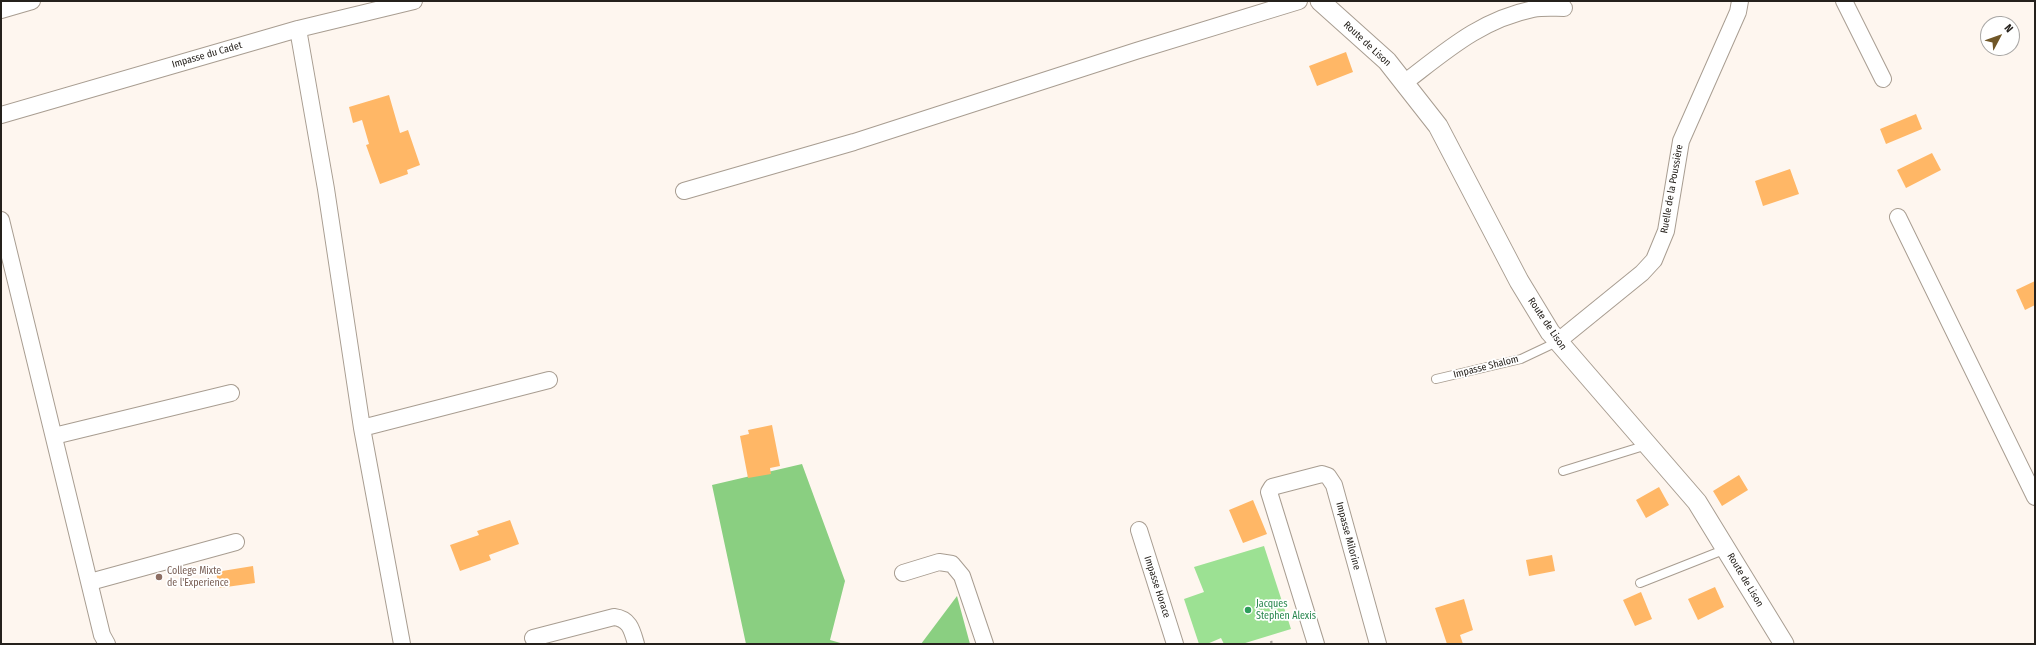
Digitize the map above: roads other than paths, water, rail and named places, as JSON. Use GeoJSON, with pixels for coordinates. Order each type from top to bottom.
{"type":"FeatureCollection","features":[{"type":"Feature","properties":{"kind":"street"},"geometry":{"type":"LineString","coordinates":[[1,10],[32,1]]}},
{"type":"Feature","properties":{"kind":"street","name":"Impasse du Cadet"},"geometry":{"type":"LineString","coordinates":[[1,115],[298,29],[414,1]]}},
{"type":"Feature","properties":{"kind":"street"},"geometry":{"type":"LineString","coordinates":[[684,191],[854,142],[1136,51],[1298,1]]}},
{"type":"Feature","properties":{"kind":"street","name":"Route de Lison"},"geometry":{"type":"LineString","coordinates":[[1320,1],[1387,62],[1438,126],[1519,281],[1557,342],[1697,502],[1784,644]]}},
{"type":"Feature","properties":{"kind":"street","name":"Ruelle de la Poussière"},"geometry":{"type":"LineString","coordinates":[[1557,342],[1642,272],[1654,260],[1666,231],[1680,141],[1738,12],[1740,1]]}},
{"type":"Feature","properties":{"kind":"street"},"geometry":{"type":"LineString","coordinates":[[1844,1],[1883,79]]}},
{"type":"Feature","properties":{"kind":"street"},"geometry":{"type":"LineString","coordinates":[[1404,83],[1456,42],[1495,20],[1534,9],[1564,8]]}},
{"type":"Feature","properties":{"kind":"street"},"geometry":{"type":"LineString","coordinates":[[298,29],[326,189],[362,428],[402,644]]}},
{"type":"Feature","properties":{"kind":"street"},"geometry":{"type":"LineString","coordinates":[[1898,216],[2035,497]]}},
{"type":"Feature","properties":{"kind":"street"},"geometry":{"type":"LineString","coordinates":[[1,220],[102,635],[107,644]]}},
{"type":"Feature","properties":{"kind":"street"},"geometry":{"type":"LineString","coordinates":[[362,428],[549,380]]}},
{"type":"Feature","properties":{"kind":"street"},"geometry":{"type":"LineString","coordinates":[[54,436],[231,393]]}},
{"type":"Feature","properties":{"kind":"street","name":"Impasse Milorine"},"geometry":{"type":"LineString","coordinates":[[1316,644],[1269,492],[1272,487],[1322,474],[1331,480],[1378,644]]}},
{"type":"Feature","properties":{"kind":"street","name":"Impasse Horace"},"geometry":{"type":"LineString","coordinates":[[1139,530],[1175,644]]}},
{"type":"Feature","properties":{"kind":"street"},"geometry":{"type":"LineString","coordinates":[[90,582],[236,542]]}},
{"type":"Feature","properties":{"kind":"street"},"geometry":{"type":"LineString","coordinates":[[903,572],[939,562],[952,564],[962,576],[985,644]]}},
{"type":"Feature","properties":{"kind":"street"},"geometry":{"type":"LineString","coordinates":[[533,638],[614,616],[627,621],[636,644]]}},
{"type":"Feature","properties":{"kind":"lane","name":"Impasse Shalom"},"geometry":{"type":"LineString","coordinates":[[1436,379],[1521,359],[1557,342]]}},
{"type":"Feature","properties":{"kind":"lane"},"geometry":{"type":"LineString","coordinates":[[1563,471],[1648,445]]}},
{"type":"Feature","properties":{"kind":"lane"},"geometry":{"type":"LineString","coordinates":[[1640,583],[1726,549]]}},
{"type":"Feature","properties":{"kind":"place","name":"College Mixte de l'Experience"},"geometry":{"type":"Point","coordinates":[159,577]}},
{"type":"Feature","properties":{"kind":"place","name":"Jacques Stephen Alexis"},"geometry":{"type":"Point","coordinates":[1248,610]}}]}
